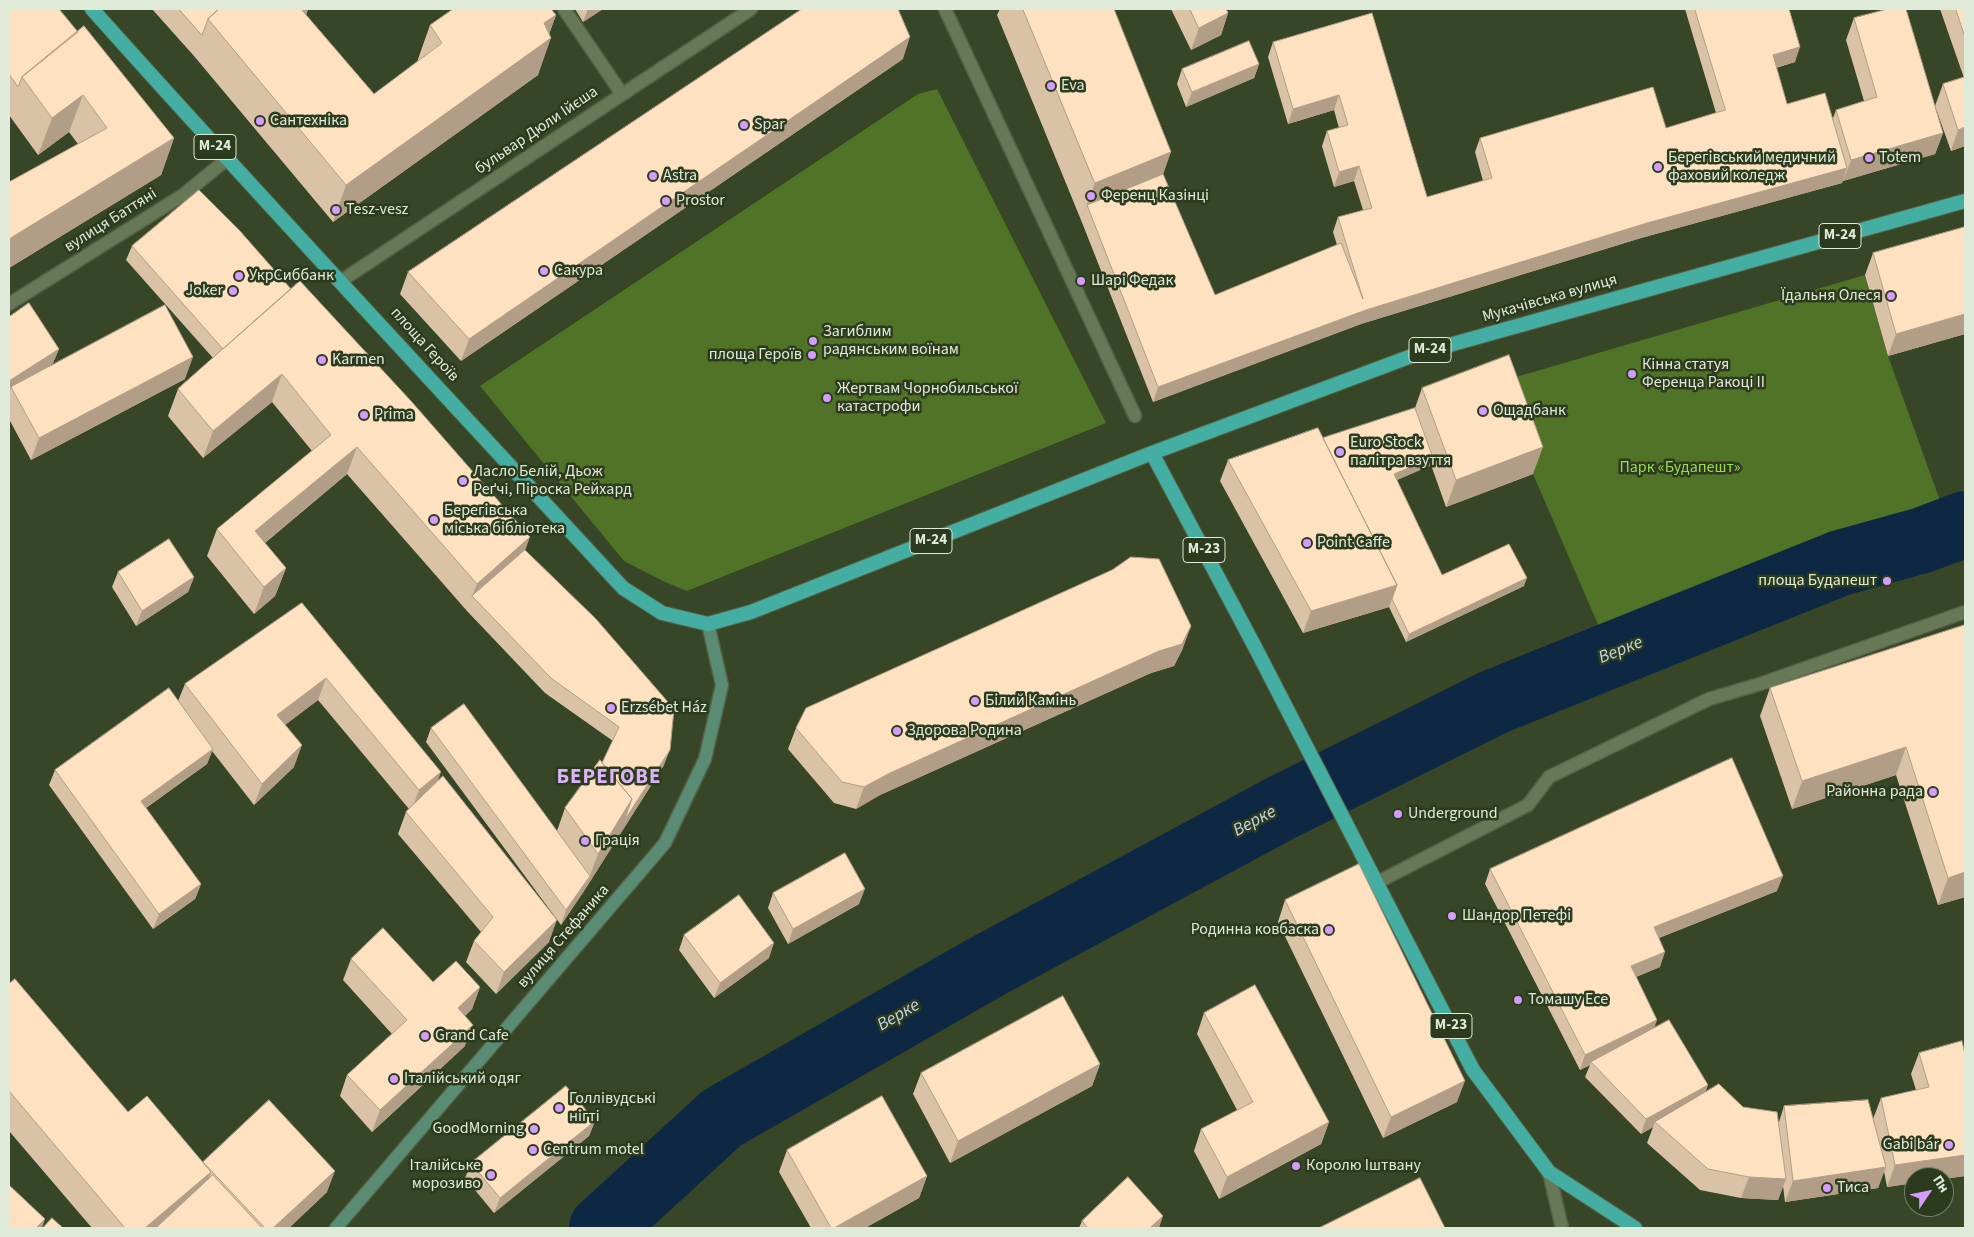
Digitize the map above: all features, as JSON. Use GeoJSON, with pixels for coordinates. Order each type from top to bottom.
{"type":"FeatureCollection","features":[{"type":"Feature","properties":{"kind":"highway","name":"М-24"},"geometry":{"type":"LineString","coordinates":[[92,9],[226,160],[341,281]]}},
{"type":"Feature","properties":{"kind":"highway","name":"Мукачівська вулиця"},"geometry":{"type":"LineString","coordinates":[[1152,453],[1417,354],[1965,201]]}},
{"type":"Feature","properties":{"kind":"highway","name":"площа Героїв"},"geometry":{"type":"LineString","coordinates":[[341,281],[623,588],[662,613],[708,624],[751,612],[1152,453]]}},
{"type":"Feature","properties":{"kind":"highway","name":"М-23"},"geometry":{"type":"LineString","coordinates":[[1152,453],[1255,646],[1473,1070],[1549,1172],[1635,1228]]}},
{"type":"Feature","properties":{"kind":"main road","name":"вулиця Стефаника"},"geometry":{"type":"LineString","coordinates":[[336,1228],[665,843],[705,759],[722,685],[708,624]]}},
{"type":"Feature","properties":{"kind":"street"},"geometry":{"type":"LineString","coordinates":[[564,9],[622,94]]}},
{"type":"Feature","properties":{"kind":"street","name":"бульвар Дюли Ійєша"},"geometry":{"type":"LineString","coordinates":[[341,281],[751,9]]}},
{"type":"Feature","properties":{"kind":"street"},"geometry":{"type":"LineString","coordinates":[[945,9],[1135,416]]}},
{"type":"Feature","properties":{"kind":"street","name":"вулиця Баттяні"},"geometry":{"type":"LineString","coordinates":[[9,304],[183,194],[226,160]]}},
{"type":"Feature","properties":{"kind":"street"},"geometry":{"type":"LineString","coordinates":[[1376,882],[1528,805],[1549,777],[1709,699],[1760,684],[1965,612]]}},
{"type":"Feature","properties":{"kind":"street"},"geometry":{"type":"LineString","coordinates":[[1549,1172],[1562,1228]]}},
{"type":"Feature","properties":{"kind":"green space"},"geometry":{"type":"Polygon","coordinates":[[[937,89],[1106,423],[687,591],[624,561],[480,386],[918,94],[937,89]]]}},
{"type":"Feature","properties":{"kind":"green space","name":"Парк «Будапешт»"},"geometry":{"type":"Polygon","coordinates":[[[1865,275],[1888,356],[1943,509],[1914,517],[1606,643],[1533,474],[1499,382],[1865,275]]]}},
{"type":"Feature","properties":{"kind":"building"},"geometry":{"type":"Polygon","coordinates":[[[9,9],[59,9],[78,32],[22,77],[18,87],[9,74],[9,9]]]}},
{"type":"Feature","properties":{"kind":"building"},"geometry":{"type":"Polygon","coordinates":[[[179,9],[219,9],[208,19],[202,35],[179,9]]]}},
{"type":"Feature","properties":{"kind":"building"},"geometry":{"type":"Polygon","coordinates":[[[219,9],[301,9],[374,94],[442,43],[430,25],[453,9],[551,9],[556,15],[544,23],[551,38],[346,185],[208,19],[219,9]]]}},
{"type":"Feature","properties":{"kind":"building","name":"Astra"},"geometry":{"type":"Polygon","coordinates":[[[802,9],[898,9],[910,37],[469,339],[408,272],[802,9]]]}},
{"type":"Feature","properties":{"kind":"building"},"geometry":{"type":"Polygon","coordinates":[[[1023,9],[1114,9],[1171,152],[1095,183],[1023,9]]]}},
{"type":"Feature","properties":{"kind":"building"},"geometry":{"type":"Polygon","coordinates":[[[1190,9],[1226,9],[1228,13],[1199,28],[1190,9]]]}},
{"type":"Feature","properties":{"kind":"building","name":"Берегівський медичний фаховий коледж"},"geometry":{"type":"Polygon","coordinates":[[[1695,9],[1789,9],[1800,47],[1773,55],[1787,104],[1825,93],[1847,168],[1647,223],[1366,310],[1158,387],[1087,205],[1163,174],[1215,295],[1341,243],[1363,299],[1338,217],[1372,208],[1359,166],[1339,172],[1327,131],[1348,125],[1339,95],[1293,109],[1273,42],[1372,13],[1427,197],[1492,178],[1480,138],[1653,87],[1666,128],[1725,110],[1695,9]]]}},
{"type":"Feature","properties":{"kind":"building"},"geometry":{"type":"Polygon","coordinates":[[[1888,9],[1906,9],[1943,133],[1851,160],[1836,110],[1877,97],[1854,18],[1888,9]]]}},
{"type":"Feature","properties":{"kind":"building"},"geometry":{"type":"Polygon","coordinates":[[[1956,9],[1965,9],[1965,37],[1956,9]]]}},
{"type":"Feature","properties":{"kind":"building"},"geometry":{"type":"Polygon","coordinates":[[[84,26],[174,138],[9,239],[9,182],[107,128],[83,95],[52,118],[22,77],[84,26]]]}},
{"type":"Feature","properties":{"kind":"building"},"geometry":{"type":"Polygon","coordinates":[[[1249,41],[1259,64],[1192,92],[1182,69],[1249,41]]]}},
{"type":"Feature","properties":{"kind":"building"},"geometry":{"type":"Polygon","coordinates":[[[1965,77],[1965,127],[1958,130],[1943,84],[1965,77]]]}},
{"type":"Feature","properties":{"kind":"building"},"geometry":{"type":"Polygon","coordinates":[[[199,190],[240,231],[291,289],[223,349],[132,246],[199,190]]]}},
{"type":"Feature","properties":{"kind":"building"},"geometry":{"type":"Polygon","coordinates":[[[1965,227],[1965,314],[1896,334],[1873,253],[1965,227]]]}},
{"type":"Feature","properties":{"kind":"building"},"geometry":{"type":"Polygon","coordinates":[[[300,281],[411,401],[530,537],[477,584],[357,447],[255,531],[286,568],[264,587],[217,529],[331,435],[282,374],[213,431],[178,389],[300,281]]]}},
{"type":"Feature","properties":{"kind":"building"},"geometry":{"type":"Polygon","coordinates":[[[29,303],[59,349],[9,381],[9,317],[29,303]]]}},
{"type":"Feature","properties":{"kind":"building"},"geometry":{"type":"Polygon","coordinates":[[[165,305],[193,357],[39,438],[11,387],[165,305]]]}},
{"type":"Feature","properties":{"kind":"building"},"geometry":{"type":"Polygon","coordinates":[[[1509,355],[1543,447],[1456,480],[1422,388],[1509,355]]]}},
{"type":"Feature","properties":{"kind":"building"},"geometry":{"type":"Polygon","coordinates":[[[1415,408],[1433,458],[1394,474],[1442,575],[1509,544],[1527,578],[1409,634],[1392,599],[1397,585],[1323,438],[1415,408]]]}},
{"type":"Feature","properties":{"kind":"building"},"geometry":{"type":"Polygon","coordinates":[[[1318,428],[1397,585],[1311,611],[1228,460],[1318,428]]]}},
{"type":"Feature","properties":{"kind":"building"},"geometry":{"type":"Polygon","coordinates":[[[169,539],[194,577],[142,611],[118,572],[169,539]]]}},
{"type":"Feature","properties":{"kind":"building"},"geometry":{"type":"Polygon","coordinates":[[[525,550],[596,619],[674,709],[670,750],[624,821],[632,799],[602,763],[619,727],[551,678],[472,596],[525,550]]]}},
{"type":"Feature","properties":{"kind":"building","name":"Білий Камінь"},"geometry":{"type":"Polygon","coordinates":[[[1131,557],[1159,559],[1191,626],[1182,644],[1159,651],[888,774],[864,787],[842,782],[796,728],[806,708],[1112,570],[1131,557]]]}},
{"type":"Feature","properties":{"kind":"building"},"geometry":{"type":"Polygon","coordinates":[[[302,603],[441,772],[419,790],[326,678],[277,715],[302,745],[262,784],[185,684],[302,603]]]}},
{"type":"Feature","properties":{"kind":"building","name":"Районна рада"},"geometry":{"type":"Polygon","coordinates":[[[1965,625],[1965,872],[1948,878],[1906,747],[1802,781],[1770,688],[1965,625]]]}},
{"type":"Feature","properties":{"kind":"building"},"geometry":{"type":"Polygon","coordinates":[[[169,688],[213,749],[141,801],[201,884],[159,914],[55,770],[169,688]]]}},
{"type":"Feature","properties":{"kind":"building"},"geometry":{"type":"Polygon","coordinates":[[[464,704],[590,876],[566,910],[431,728],[464,704]]]}},
{"type":"Feature","properties":{"kind":"building"},"geometry":{"type":"Polygon","coordinates":[[[1732,758],[1783,876],[1654,927],[1665,952],[1631,966],[1657,1020],[1585,1055],[1490,869],[1732,758]]]}},
{"type":"Feature","properties":{"kind":"building"},"geometry":{"type":"Polygon","coordinates":[[[600,760],[632,799],[598,854],[565,808],[600,760]]]}},
{"type":"Feature","properties":{"kind":"building"},"geometry":{"type":"Polygon","coordinates":[[[443,776],[557,920],[504,972],[474,941],[493,917],[406,812],[443,776]]]}},
{"type":"Feature","properties":{"kind":"building"},"geometry":{"type":"Polygon","coordinates":[[[845,853],[865,889],[793,929],[773,893],[845,853]]]}},
{"type":"Feature","properties":{"kind":"building"},"geometry":{"type":"Polygon","coordinates":[[[1359,864],[1465,1081],[1391,1117],[1285,900],[1359,864]]]}},
{"type":"Feature","properties":{"kind":"building"},"geometry":{"type":"Polygon","coordinates":[[[739,895],[774,943],[720,983],[684,935],[739,895]]]}},
{"type":"Feature","properties":{"kind":"building","name":"Grand Cafe"},"geometry":{"type":"Polygon","coordinates":[[[383,928],[433,982],[456,961],[480,987],[458,1008],[473,1025],[380,1110],[347,1075],[407,1020],[351,959],[383,928]]]}},
{"type":"Feature","properties":{"kind":"building"},"geometry":{"type":"Polygon","coordinates":[[[15,979],[128,1112],[147,1096],[211,1172],[145,1228],[125,1228],[9,1091],[9,984],[15,979]]]}},
{"type":"Feature","properties":{"kind":"building"},"geometry":{"type":"Polygon","coordinates":[[[1255,985],[1329,1122],[1227,1177],[1201,1129],[1253,1102],[1204,1013],[1255,985]]]}},
{"type":"Feature","properties":{"kind":"building"},"geometry":{"type":"Polygon","coordinates":[[[1063,996],[1100,1064],[958,1141],[921,1073],[1063,996]]]}},
{"type":"Feature","properties":{"kind":"building"},"geometry":{"type":"Polygon","coordinates":[[[1669,1020],[1708,1085],[1646,1119],[1591,1062],[1669,1020]]]}},
{"type":"Feature","properties":{"kind":"building"},"geometry":{"type":"Polygon","coordinates":[[[1962,1041],[1965,1054],[1965,1155],[1895,1165],[1881,1098],[1929,1087],[1919,1053],[1962,1041]]]}},
{"type":"Feature","properties":{"kind":"building"},"geometry":{"type":"Polygon","coordinates":[[[1719,1084],[1743,1107],[1777,1112],[1786,1179],[1749,1177],[1708,1169],[1655,1122],[1719,1084]]]}},
{"type":"Feature","properties":{"kind":"building"},"geometry":{"type":"Polygon","coordinates":[[[566,1086],[595,1121],[500,1198],[471,1163],[566,1086]]]}},
{"type":"Feature","properties":{"kind":"building"},"geometry":{"type":"Polygon","coordinates":[[[882,1096],[927,1176],[831,1228],[787,1150],[882,1096]]]}},
{"type":"Feature","properties":{"kind":"building"},"geometry":{"type":"Polygon","coordinates":[[[269,1100],[335,1171],[273,1228],[265,1228],[203,1162],[269,1100]]]}},
{"type":"Feature","properties":{"kind":"building"},"geometry":{"type":"Polygon","coordinates":[[[1868,1100],[1886,1167],[1793,1181],[1784,1106],[1868,1100]]]}},
{"type":"Feature","properties":{"kind":"building"},"geometry":{"type":"Polygon","coordinates":[[[213,1175],[262,1228],[156,1228],[213,1175]]]}},
{"type":"Feature","properties":{"kind":"building"},"geometry":{"type":"Polygon","coordinates":[[[1128,1177],[1163,1216],[1150,1228],[1088,1228],[1082,1221],[1128,1177]]]}},
{"type":"Feature","properties":{"kind":"building"},"geometry":{"type":"Polygon","coordinates":[[[1420,1178],[1445,1228],[1319,1228],[1420,1178]]]}},
{"type":"Feature","properties":{"kind":"building"},"geometry":{"type":"Polygon","coordinates":[[[9,1185],[45,1219],[36,1228],[9,1228],[9,1185]]]}},
{"type":"Feature","properties":{"kind":"building"},"geometry":{"type":"Polygon","coordinates":[[[52,1218],[63,1228],[43,1228],[52,1218]]]}},
{"type":"Feature","properties":{"kind":"waterway","name":"Верке"},"geometry":{"type":"LineString","coordinates":[[602,1228],[722,1118],[986,967],[1281,808],[1494,702],[1840,563],[1923,540],[1965,524]]}},
{"type":"Feature","properties":{"kind":"place","name":"Eva"},"geometry":{"type":"Point","coordinates":[1051,86]}},
{"type":"Feature","properties":{"kind":"place","name":"Сантехніка"},"geometry":{"type":"Point","coordinates":[260,121]}},
{"type":"Feature","properties":{"kind":"place","name":"Spar"},"geometry":{"type":"Point","coordinates":[744,125]}},
{"type":"Feature","properties":{"kind":"place","name":"Totem"},"geometry":{"type":"Point","coordinates":[1869,158]}},
{"type":"Feature","properties":{"kind":"place","name":"Берегівський медичний фаховий коледж"},"geometry":{"type":"Point","coordinates":[1658,167]}},
{"type":"Feature","properties":{"kind":"place","name":"Astra"},"geometry":{"type":"Point","coordinates":[653,176]}},
{"type":"Feature","properties":{"kind":"place","name":"Ференц Казінці"},"geometry":{"type":"Point","coordinates":[1091,196]}},
{"type":"Feature","properties":{"kind":"place","name":"Prostor"},"geometry":{"type":"Point","coordinates":[666,201]}},
{"type":"Feature","properties":{"kind":"place","name":"Tesz-vesz"},"geometry":{"type":"Point","coordinates":[336,210]}},
{"type":"Feature","properties":{"kind":"place","name":"Сакура"},"geometry":{"type":"Point","coordinates":[544,271]}},
{"type":"Feature","properties":{"kind":"place","name":"УкрСиббанк"},"geometry":{"type":"Point","coordinates":[239,276]}},
{"type":"Feature","properties":{"kind":"place","name":"Шарі Федак"},"geometry":{"type":"Point","coordinates":[1081,281]}},
{"type":"Feature","properties":{"kind":"place","name":"Joker"},"geometry":{"type":"Point","coordinates":[233,291]}},
{"type":"Feature","properties":{"kind":"place","name":"Їдальня Олеся"},"geometry":{"type":"Point","coordinates":[1891,296]}},
{"type":"Feature","properties":{"kind":"place","name":"Загиблим радянським воїнам"},"geometry":{"type":"Point","coordinates":[813,341]}},
{"type":"Feature","properties":{"kind":"place","name":"площа Героїв"},"geometry":{"type":"Point","coordinates":[812,355]}},
{"type":"Feature","properties":{"kind":"place","name":"Karmen"},"geometry":{"type":"Point","coordinates":[322,360]}},
{"type":"Feature","properties":{"kind":"place","name":"Кінна статуя Ференца Ракоці II"},"geometry":{"type":"Point","coordinates":[1632,374]}},
{"type":"Feature","properties":{"kind":"place","name":"Жертвам Чорнобильської катастрофи"},"geometry":{"type":"Point","coordinates":[827,398]}},
{"type":"Feature","properties":{"kind":"place","name":"Ощадбанк"},"geometry":{"type":"Point","coordinates":[1483,411]}},
{"type":"Feature","properties":{"kind":"place","name":"Prima"},"geometry":{"type":"Point","coordinates":[364,415]}},
{"type":"Feature","properties":{"kind":"place","name":"Euro Stock палітра взуття"},"geometry":{"type":"Point","coordinates":[1340,452]}},
{"type":"Feature","properties":{"kind":"place","name":"Ласло Белій, Дьож Реґчі, Піроска Рейхард"},"geometry":{"type":"Point","coordinates":[463,481]}},
{"type":"Feature","properties":{"kind":"place","name":"Берегівська міська бібліотека"},"geometry":{"type":"Point","coordinates":[434,520]}},
{"type":"Feature","properties":{"kind":"place","name":"Point Caffe"},"geometry":{"type":"Point","coordinates":[1307,543]}},
{"type":"Feature","properties":{"kind":"place","name":"площа Будапешт"},"geometry":{"type":"Point","coordinates":[1887,581]}},
{"type":"Feature","properties":{"kind":"place","name":"Білий Камінь"},"geometry":{"type":"Point","coordinates":[975,701]}},
{"type":"Feature","properties":{"kind":"place","name":"Erzsébet Ház"},"geometry":{"type":"Point","coordinates":[611,708]}},
{"type":"Feature","properties":{"kind":"place","name":"Здорова Родина"},"geometry":{"type":"Point","coordinates":[897,731]}},
{"type":"Feature","properties":{"kind":"place","name":"Районна рада"},"geometry":{"type":"Point","coordinates":[1933,792]}},
{"type":"Feature","properties":{"kind":"place","name":"Underground"},"geometry":{"type":"Point","coordinates":[1398,814]}},
{"type":"Feature","properties":{"kind":"place","name":"Грація"},"geometry":{"type":"Point","coordinates":[585,841]}},
{"type":"Feature","properties":{"kind":"place","name":"Шандор Петефі"},"geometry":{"type":"Point","coordinates":[1452,916]}},
{"type":"Feature","properties":{"kind":"place","name":"Родинна ковбаска"},"geometry":{"type":"Point","coordinates":[1329,930]}},
{"type":"Feature","properties":{"kind":"place","name":"Томашу Есе"},"geometry":{"type":"Point","coordinates":[1518,1000]}},
{"type":"Feature","properties":{"kind":"place","name":"Grand Cafe"},"geometry":{"type":"Point","coordinates":[425,1036]}},
{"type":"Feature","properties":{"kind":"place","name":"Італійський одяг"},"geometry":{"type":"Point","coordinates":[394,1079]}},
{"type":"Feature","properties":{"kind":"place","name":"Голлівудські нігті"},"geometry":{"type":"Point","coordinates":[559,1108]}},
{"type":"Feature","properties":{"kind":"place","name":"GoodMorning"},"geometry":{"type":"Point","coordinates":[534,1129]}},
{"type":"Feature","properties":{"kind":"place","name":"Gabi bár"},"geometry":{"type":"Point","coordinates":[1949,1145]}},
{"type":"Feature","properties":{"kind":"place","name":"Centrum motel"},"geometry":{"type":"Point","coordinates":[533,1150]}},
{"type":"Feature","properties":{"kind":"place","name":"Королю Іштвану"},"geometry":{"type":"Point","coordinates":[1296,1166]}},
{"type":"Feature","properties":{"kind":"place","name":"Італійське морозиво"},"geometry":{"type":"Point","coordinates":[491,1175]}},
{"type":"Feature","properties":{"kind":"place","name":"Тиса"},"geometry":{"type":"Point","coordinates":[1827,1188]}},
{"type":"Feature","properties":{"kind":"district","name":"БЕРЕГОВЕ"},"geometry":{"type":"Point","coordinates":[609,778]}}]}
